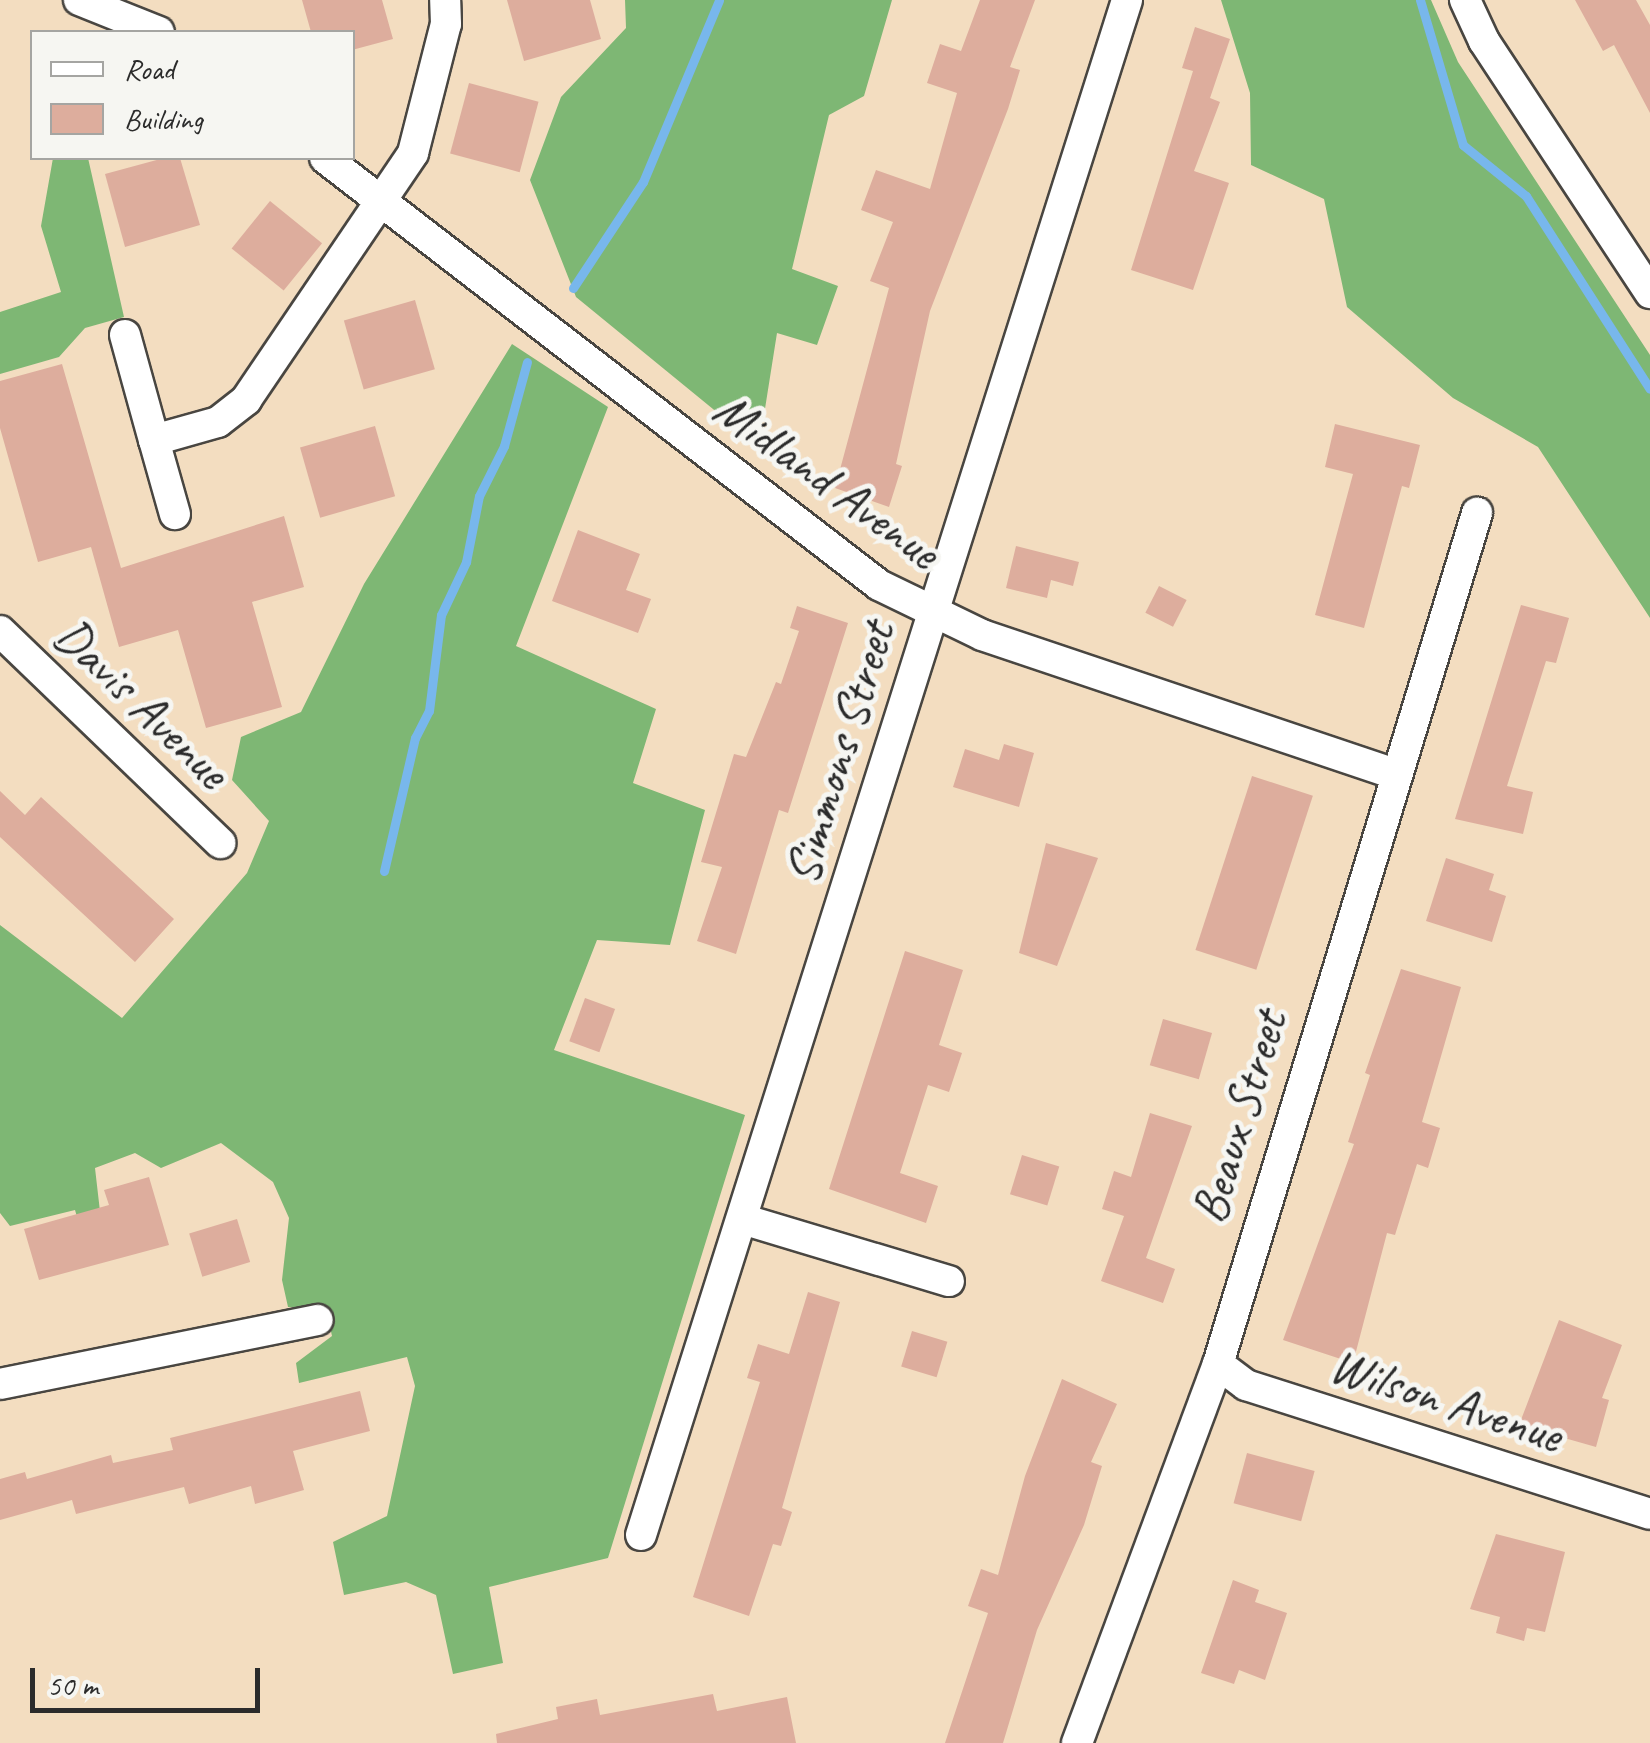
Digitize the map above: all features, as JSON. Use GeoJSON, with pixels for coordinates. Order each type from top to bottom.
{"type":"FeatureCollection","features":[{"type":"Feature","properties":{"kind":"street"},"geometry":{"type":"LineString","coordinates":[[79,0],[154,30]]}},
{"type":"Feature","properties":{"kind":"street"},"geometry":{"type":"LineString","coordinates":[[154,440],[218,422],[246,400],[383,202],[413,153],[446,24],[445,0]]}},
{"type":"Feature","properties":{"kind":"street","name":"Simmons Street"},"geometry":{"type":"LineString","coordinates":[[642,1534],[1127,0]]}},
{"type":"Feature","properties":{"kind":"street"},"geometry":{"type":"LineString","coordinates":[[1465,0],[1484,41],[1650,294]]}},
{"type":"Feature","properties":{"kind":"street","name":"Midland Avenue"},"geometry":{"type":"LineString","coordinates":[[327,160],[879,585],[932,614],[1398,775]]}},
{"type":"Feature","properties":{"kind":"street"},"geometry":{"type":"LineString","coordinates":[[125,335],[175,514]]}},
{"type":"Feature","properties":{"kind":"street","name":"Beaux Street"},"geometry":{"type":"LineString","coordinates":[[1077,1743],[1218,1364],[1317,1022],[1398,775],[1477,513]]}},
{"type":"Feature","properties":{"kind":"street","name":"Davis Avenue"},"geometry":{"type":"LineString","coordinates":[[0,631],[220,843]]}},
{"type":"Feature","properties":{"kind":"street"},"geometry":{"type":"LineString","coordinates":[[742,1219],[949,1281]]}},
{"type":"Feature","properties":{"kind":"street"},"geometry":{"type":"LineString","coordinates":[[0,1384],[318,1320]]}},
{"type":"Feature","properties":{"kind":"street","name":"Wilson Avenue"},"geometry":{"type":"LineString","coordinates":[[1218,1364],[1264,1391],[1650,1514]]}},
{"type":"Feature","properties":{"kind":"green space"},"geometry":{"type":"Polygon","coordinates":[[[625,0],[892,0],[864,96],[829,115],[792,269],[838,286],[817,345],[777,333],[764,415],[746,436],[576,297],[530,180],[561,97],[626,28],[625,0]]]}},
{"type":"Feature","properties":{"kind":"green space"},"geometry":{"type":"Polygon","coordinates":[[[1221,0],[1431,0],[1458,62],[1650,355],[1650,618],[1538,447],[1453,398],[1347,307],[1324,199],[1251,165],[1250,93],[1221,0]]]}},
{"type":"Feature","properties":{"kind":"green space"},"geometry":{"type":"Polygon","coordinates":[[[53,160],[88,160],[124,317],[85,328],[59,357],[0,374],[0,312],[61,292],[41,226],[53,160]]]}},
{"type":"Feature","properties":{"kind":"green space"},"geometry":{"type":"Polygon","coordinates":[[[512,344],[608,407],[516,646],[656,709],[633,783],[705,810],[670,945],[597,940],[554,1050],[745,1115],[608,1558],[489,1587],[503,1663],[453,1674],[436,1595],[406,1582],[344,1595],[333,1542],[387,1516],[415,1386],[407,1357],[299,1383],[296,1363],[332,1336],[326,1309],[288,1307],[282,1280],[289,1218],[273,1182],[221,1143],[161,1168],[135,1153],[95,1168],[105,1255],[89,1258],[75,1210],[10,1226],[0,1213],[0,925],[122,1018],[247,873],[269,821],[232,780],[241,737],[301,712],[364,584],[512,344]]]}},
{"type":"Feature","properties":{"kind":"building"},"geometry":{"type":"Polygon","coordinates":[[[302,0],[382,0],[393,39],[355,49],[355,30],[310,30],[302,0]]]}},
{"type":"Feature","properties":{"kind":"building"},"geometry":{"type":"Polygon","coordinates":[[[507,0],[590,0],[601,39],[524,61],[507,0]]]}},
{"type":"Feature","properties":{"kind":"building"},"geometry":{"type":"Polygon","coordinates":[[[980,0],[1035,0],[1010,67],[1020,70],[1008,109],[930,311],[896,464],[902,466],[889,507],[835,488],[889,288],[870,281],[893,222],[861,210],[876,170],[930,189],[957,93],[927,83],[940,44],[961,51],[980,0]]]}},
{"type":"Feature","properties":{"kind":"building"},"geometry":{"type":"Polygon","coordinates":[[[1575,0],[1636,0],[1650,25],[1650,113],[1614,45],[1603,51],[1575,0]]]}},
{"type":"Feature","properties":{"kind":"building"},"geometry":{"type":"Polygon","coordinates":[[[1195,27],[1230,39],[1210,98],[1220,102],[1194,171],[1229,183],[1193,290],[1131,270],[1193,71],[1182,68],[1195,27]]]}},
{"type":"Feature","properties":{"kind":"building"},"geometry":{"type":"Polygon","coordinates":[[[469,83],[539,102],[520,172],[450,154],[469,83]]]}},
{"type":"Feature","properties":{"kind":"building"},"geometry":{"type":"Polygon","coordinates":[[[157,160],[181,160],[200,225],[125,247],[105,174],[157,160]]]}},
{"type":"Feature","properties":{"kind":"building"},"geometry":{"type":"Polygon","coordinates":[[[270,201],[322,243],[284,291],[232,248],[270,201]]]}},
{"type":"Feature","properties":{"kind":"building"},"geometry":{"type":"Polygon","coordinates":[[[415,300],[435,369],[364,390],[344,320],[415,300]]]}},
{"type":"Feature","properties":{"kind":"building"},"geometry":{"type":"Polygon","coordinates":[[[62,364],[121,568],[284,516],[304,587],[252,602],[282,707],[206,728],[178,630],[119,647],[91,547],[38,562],[0,428],[0,381],[62,364]]]}},
{"type":"Feature","properties":{"kind":"building"},"geometry":{"type":"Polygon","coordinates":[[[1335,424],[1420,445],[1409,488],[1402,486],[1364,628],[1315,615],[1353,474],[1325,467],[1335,424]]]}},
{"type":"Feature","properties":{"kind":"building"},"geometry":{"type":"Polygon","coordinates":[[[375,426],[395,496],[320,518],[300,447],[375,426]]]}},
{"type":"Feature","properties":{"kind":"building"},"geometry":{"type":"Polygon","coordinates":[[[578,530],[640,554],[626,590],[651,599],[638,633],[552,601],[578,530]]]}},
{"type":"Feature","properties":{"kind":"building"},"geometry":{"type":"Polygon","coordinates":[[[1016,546],[1079,562],[1073,586],[1051,580],[1047,598],[1006,588],[1016,546]]]}},
{"type":"Feature","properties":{"kind":"building"},"geometry":{"type":"Polygon","coordinates":[[[1159,586],[1187,600],[1173,627],[1145,613],[1159,586]]]}},
{"type":"Feature","properties":{"kind":"building"},"geometry":{"type":"Polygon","coordinates":[[[1521,605],[1569,618],[1556,663],[1546,661],[1507,786],[1533,792],[1523,834],[1455,819],[1521,605]]]}},
{"type":"Feature","properties":{"kind":"building"},"geometry":{"type":"Polygon","coordinates":[[[797,606],[848,623],[788,813],[779,810],[736,954],[697,941],[722,867],[701,862],[734,754],[746,757],[776,682],[781,684],[799,631],[790,628],[797,606]]]}},
{"type":"Feature","properties":{"kind":"building"},"geometry":{"type":"Polygon","coordinates":[[[1004,744],[1034,753],[1019,807],[953,787],[965,749],[999,760],[1004,744]]]}},
{"type":"Feature","properties":{"kind":"building"},"geometry":{"type":"Polygon","coordinates":[[[1252,776],[1313,796],[1256,970],[1195,950],[1252,776]]]}},
{"type":"Feature","properties":{"kind":"building"},"geometry":{"type":"Polygon","coordinates":[[[0,791],[25,815],[41,797],[174,919],[135,962],[0,837],[0,791]]]}},
{"type":"Feature","properties":{"kind":"building"},"geometry":{"type":"Polygon","coordinates":[[[1046,843],[1098,858],[1057,966],[1019,953],[1046,843]]]}},
{"type":"Feature","properties":{"kind":"building"},"geometry":{"type":"Polygon","coordinates":[[[1446,858],[1494,874],[1489,890],[1506,896],[1492,942],[1426,921],[1446,858]]]}},
{"type":"Feature","properties":{"kind":"building"},"geometry":{"type":"Polygon","coordinates":[[[905,951],[963,970],[939,1045],[962,1053],[949,1092],[928,1085],[900,1173],[938,1186],[926,1223],[829,1189],[905,951]]]}},
{"type":"Feature","properties":{"kind":"building"},"geometry":{"type":"Polygon","coordinates":[[[1401,969],[1461,987],[1422,1122],[1440,1128],[1428,1168],[1417,1164],[1395,1235],[1387,1233],[1353,1363],[1283,1340],[1354,1144],[1348,1142],[1370,1075],[1365,1073],[1401,969]]]}},
{"type":"Feature","properties":{"kind":"building"},"geometry":{"type":"Polygon","coordinates":[[[585,998],[615,1009],[599,1052],[569,1041],[585,998]]]}},
{"type":"Feature","properties":{"kind":"building"},"geometry":{"type":"Polygon","coordinates":[[[1163,1019],[1212,1033],[1199,1079],[1150,1065],[1163,1019]]]}},
{"type":"Feature","properties":{"kind":"building"},"geometry":{"type":"Polygon","coordinates":[[[1150,1113],[1192,1126],[1146,1258],[1175,1269],[1163,1303],[1101,1281],[1124,1216],[1102,1209],[1114,1171],[1131,1177],[1150,1113]]]}},
{"type":"Feature","properties":{"kind":"building"},"geometry":{"type":"Polygon","coordinates":[[[1022,1155],[1059,1166],[1047,1206],[1010,1194],[1022,1155]]]}},
{"type":"Feature","properties":{"kind":"building"},"geometry":{"type":"Polygon","coordinates":[[[149,1177],[169,1245],[39,1280],[24,1229],[109,1205],[104,1190],[149,1177]]]}},
{"type":"Feature","properties":{"kind":"building"},"geometry":{"type":"Polygon","coordinates":[[[237,1219],[250,1262],[202,1277],[189,1234],[237,1219]]]}},
{"type":"Feature","properties":{"kind":"building"},"geometry":{"type":"Polygon","coordinates":[[[808,1292],[840,1302],[782,1508],[792,1512],[781,1546],[773,1544],[749,1616],[693,1597],[760,1382],[747,1378],[758,1344],[789,1354],[808,1292]]]}},
{"type":"Feature","properties":{"kind":"building"},"geometry":{"type":"Polygon","coordinates":[[[1559,1320],[1622,1345],[1602,1398],[1609,1400],[1596,1447],[1519,1425],[1559,1320]]]}},
{"type":"Feature","properties":{"kind":"building"},"geometry":{"type":"Polygon","coordinates":[[[912,1331],[947,1342],[937,1377],[901,1366],[912,1331]]]}},
{"type":"Feature","properties":{"kind":"building"},"geometry":{"type":"Polygon","coordinates":[[[1062,1379],[1117,1404],[1091,1462],[1102,1466],[1084,1525],[1037,1630],[1003,1743],[945,1743],[988,1613],[968,1606],[981,1569],[998,1575],[1025,1476],[1062,1379]]]}},
{"type":"Feature","properties":{"kind":"building"},"geometry":{"type":"Polygon","coordinates":[[[360,1391],[370,1431],[293,1451],[304,1490],[255,1504],[251,1486],[189,1504],[184,1487],[76,1514],[72,1500],[0,1520],[0,1479],[25,1472],[27,1479],[111,1455],[113,1463],[173,1450],[170,1438],[360,1391]]]}},
{"type":"Feature","properties":{"kind":"building"},"geometry":{"type":"Polygon","coordinates":[[[1247,1453],[1315,1471],[1301,1521],[1234,1503],[1247,1453]]]}},
{"type":"Feature","properties":{"kind":"building"},"geometry":{"type":"Polygon","coordinates":[[[1496,1534],[1565,1552],[1545,1632],[1527,1628],[1524,1641],[1496,1633],[1500,1617],[1470,1609],[1496,1534]]]}},
{"type":"Feature","properties":{"kind":"building"},"geometry":{"type":"Polygon","coordinates":[[[1233,1580],[1259,1590],[1255,1602],[1287,1613],[1265,1680],[1239,1670],[1234,1684],[1201,1673],[1233,1580]]]}},
{"type":"Feature","properties":{"kind":"building"},"geometry":{"type":"Polygon","coordinates":[[[713,1694],[717,1711],[787,1697],[796,1743],[497,1743],[496,1734],[558,1719],[556,1707],[597,1699],[600,1715],[713,1694]]]}},
{"type":"Feature","properties":{"kind":"waterway"},"geometry":{"type":"LineString","coordinates":[[573,288],[643,182],[719,0]]}},
{"type":"Feature","properties":{"kind":"waterway"},"geometry":{"type":"LineString","coordinates":[[1420,0],[1463,145],[1526,196],[1650,389]]}},
{"type":"Feature","properties":{"kind":"waterway"},"geometry":{"type":"LineString","coordinates":[[384,871],[415,738],[429,711],[441,615],[466,562],[479,496],[504,446],[527,362]]}}]}
